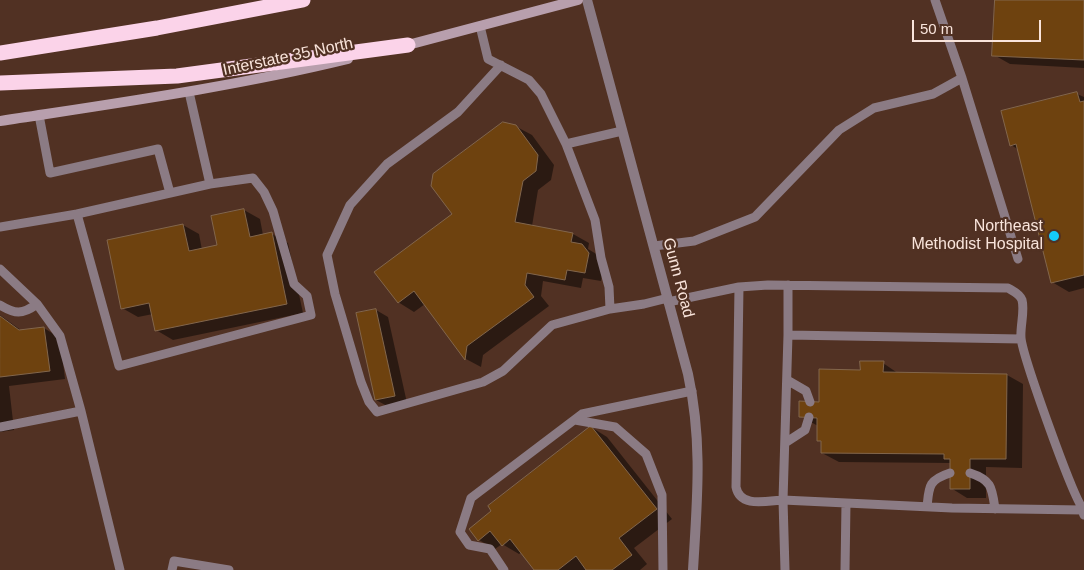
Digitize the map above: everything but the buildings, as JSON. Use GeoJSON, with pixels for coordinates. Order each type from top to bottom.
{"type":"FeatureCollection","features":[{"type":"Feature","properties":{"kind":"highway"},"geometry":{"type":"LineString","coordinates":[[0,53],[157,28],[303,0]]}},
{"type":"Feature","properties":{"kind":"highway"},"geometry":{"type":"LineString","coordinates":[[0,83],[176,76],[408,45]]}},
{"type":"Feature","properties":{"kind":"main road","name":"Interstate 35 North"},"geometry":{"type":"LineString","coordinates":[[0,120],[269,78],[408,45],[578,0]]}},
{"type":"Feature","properties":{"kind":"street","name":"Gunn Road"},"geometry":{"type":"LineString","coordinates":[[587,0],[692,391],[699,463],[693,570]]}},
{"type":"Feature","properties":{"kind":"lane"},"geometry":{"type":"LineString","coordinates":[[935,0],[962,78],[1018,259]]}},
{"type":"Feature","properties":{"kind":"lane"},"geometry":{"type":"LineString","coordinates":[[480,26],[488,59],[529,80],[541,94],[566,144],[595,220],[608,287],[610,309]]}},
{"type":"Feature","properties":{"kind":"lane"},"geometry":{"type":"LineString","coordinates":[[501,65],[458,112],[387,164],[350,205],[327,255],[348,339],[369,402],[377,412],[483,382],[503,371],[552,326],[610,309],[740,287],[788,285],[1008,288],[1017,293],[1022,300],[1022,339],[1055,441],[1084,512],[783,500],[750,501],[742,499],[737,495],[740,287]]}},
{"type":"Feature","properties":{"kind":"lane"},"geometry":{"type":"LineString","coordinates":[[654,246],[694,241],[755,217],[839,130],[874,108],[933,94],[962,78]]}},
{"type":"Feature","properties":{"kind":"lane"},"geometry":{"type":"LineString","coordinates":[[189,92],[210,184]]}},
{"type":"Feature","properties":{"kind":"lane"},"geometry":{"type":"LineString","coordinates":[[39,115],[50,172],[158,149],[170,193]]}},
{"type":"Feature","properties":{"kind":"lane"},"geometry":{"type":"LineString","coordinates":[[566,144],[622,131]]}},
{"type":"Feature","properties":{"kind":"lane"},"geometry":{"type":"LineString","coordinates":[[0,227],[77,214],[210,184],[253,178],[264,192],[273,211],[294,284],[308,296],[311,315],[119,366],[77,214]]}},
{"type":"Feature","properties":{"kind":"lane"},"geometry":{"type":"LineString","coordinates":[[0,269],[37,304],[60,336],[81,411],[120,570]]}},
{"type":"Feature","properties":{"kind":"lane"},"geometry":{"type":"LineString","coordinates":[[785,570],[783,500],[788,285]]}},
{"type":"Feature","properties":{"kind":"lane"},"geometry":{"type":"LineString","coordinates":[[0,305],[14,313],[26,313],[37,304]]}},
{"type":"Feature","properties":{"kind":"lane"},"geometry":{"type":"LineString","coordinates":[[788,335],[1022,339]]}},
{"type":"Feature","properties":{"kind":"lane"},"geometry":{"type":"LineString","coordinates":[[787,380],[797,384],[806,391],[810,402]]}},
{"type":"Feature","properties":{"kind":"lane"},"geometry":{"type":"LineString","coordinates":[[504,570],[490,549],[469,545],[460,532],[471,498],[582,414],[692,391]]}},
{"type":"Feature","properties":{"kind":"lane"},"geometry":{"type":"LineString","coordinates":[[0,426],[81,411]]}},
{"type":"Feature","properties":{"kind":"lane"},"geometry":{"type":"LineString","coordinates":[[785,443],[805,430],[809,417]]}},
{"type":"Feature","properties":{"kind":"lane"},"geometry":{"type":"LineString","coordinates":[[575,420],[616,426],[646,454],[662,495],[663,570]]}},
{"type":"Feature","properties":{"kind":"lane"},"geometry":{"type":"LineString","coordinates":[[927,507],[929,488],[934,480],[950,473]]}},
{"type":"Feature","properties":{"kind":"lane"},"geometry":{"type":"LineString","coordinates":[[970,473],[983,477],[988,482],[995,509]]}},
{"type":"Feature","properties":{"kind":"lane"},"geometry":{"type":"LineString","coordinates":[[845,570],[846,503]]}},
{"type":"Feature","properties":{"kind":"lane"},"geometry":{"type":"LineString","coordinates":[[172,570],[174,561],[228,570]]}},
{"type":"Feature","properties":{"kind":"place","name":"Northeast Methodist Hospital"},"geometry":{"type":"Point","coordinates":[1054,236]}}]}
